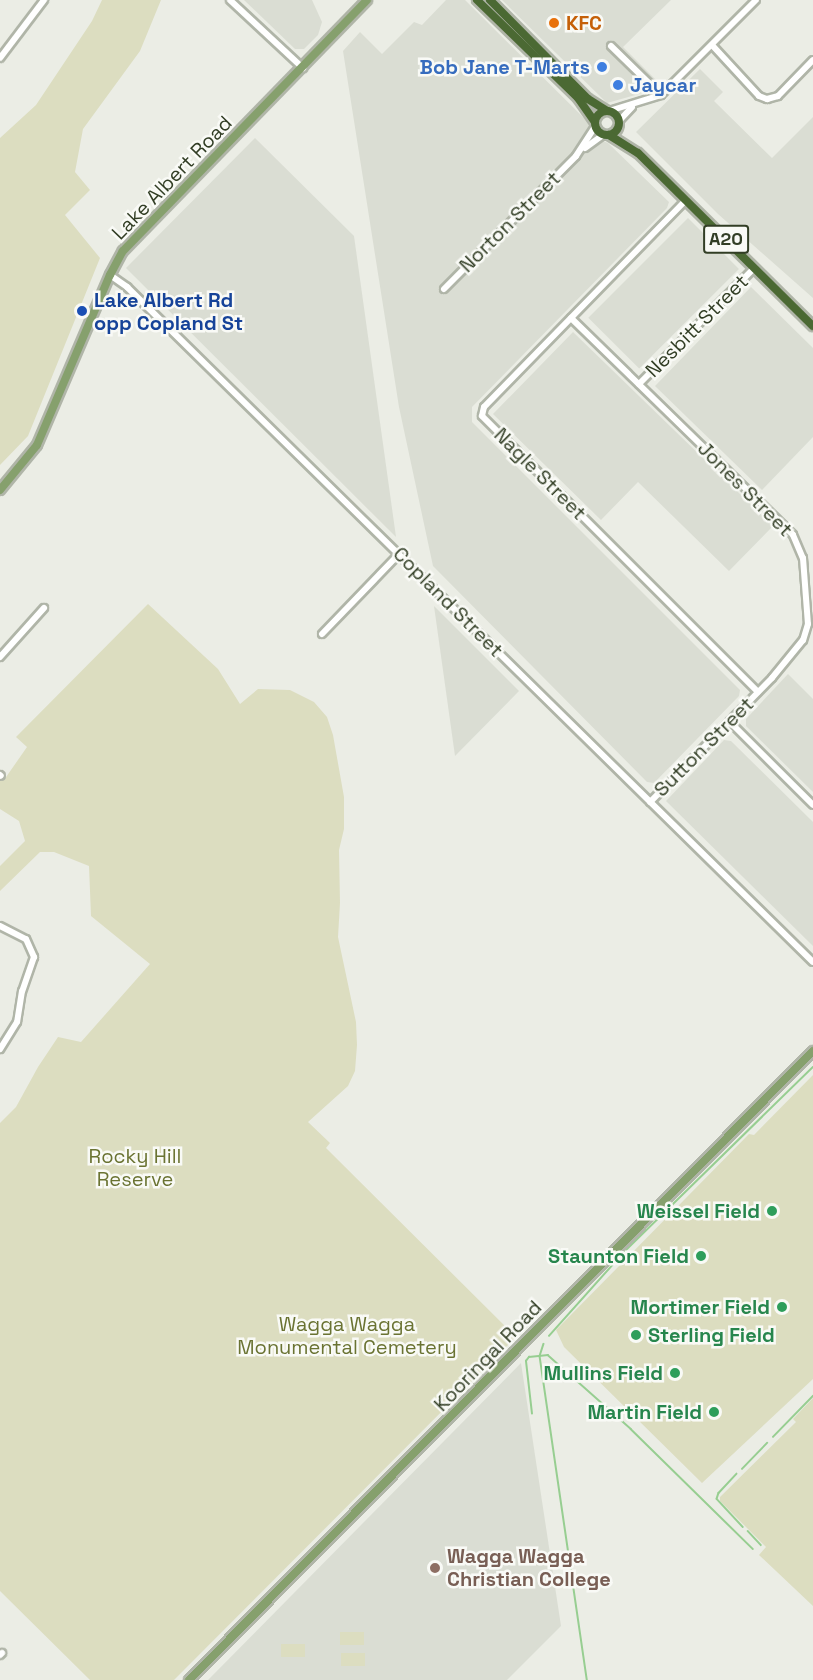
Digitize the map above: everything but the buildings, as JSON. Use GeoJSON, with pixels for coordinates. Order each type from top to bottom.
{"type":"FeatureCollection","features":[{"type":"Feature","properties":{"kind":"highway","name":"A20"},"geometry":{"type":"LineString","coordinates":[[477,0],[584,104],[595,124],[606,135],[638,153]]}},
{"type":"Feature","properties":{"kind":"highway","name":"A20"},"geometry":{"type":"LineString","coordinates":[[490,0],[588,99],[608,111],[619,123],[638,153],[813,326]]}},
{"type":"Feature","properties":{"kind":"highway"},"geometry":{"type":"LineString","coordinates":[[595,124],[597,116],[608,111]]}},
{"type":"Feature","properties":{"kind":"highway"},"geometry":{"type":"LineString","coordinates":[[606,135],[619,123]]}},
{"type":"Feature","properties":{"kind":"main road","name":"Lake Albert Road"},"geometry":{"type":"LineString","coordinates":[[0,490],[37,445],[110,275],[129,244],[358,12],[367,0]]}},
{"type":"Feature","properties":{"kind":"main road","name":"Lake Albert Road"},"geometry":{"type":"LineString","coordinates":[[358,12],[374,0]]}},
{"type":"Feature","properties":{"kind":"main road","name":"Kooringal Road"},"geometry":{"type":"LineString","coordinates":[[189,1680],[812,1053]]}},
{"type":"Feature","properties":{"kind":"street"},"geometry":{"type":"LineString","coordinates":[[0,58],[44,0]]}},
{"type":"Feature","properties":{"kind":"street"},"geometry":{"type":"LineString","coordinates":[[230,0],[303,68]]}},
{"type":"Feature","properties":{"kind":"street"},"geometry":{"type":"LineString","coordinates":[[608,111],[635,105],[661,95],[756,0]]}},
{"type":"Feature","properties":{"kind":"street"},"geometry":{"type":"LineString","coordinates":[[712,45],[759,96],[767,99],[778,96],[813,60]]}},
{"type":"Feature","properties":{"kind":"street"},"geometry":{"type":"LineString","coordinates":[[611,46],[661,95]]}},
{"type":"Feature","properties":{"kind":"street"},"geometry":{"type":"LineString","coordinates":[[619,123],[635,105]]}},
{"type":"Feature","properties":{"kind":"street","name":"Norton Street"},"geometry":{"type":"LineString","coordinates":[[576,156],[595,124]]}},
{"type":"Feature","properties":{"kind":"street","name":"Norton Street"},"geometry":{"type":"LineString","coordinates":[[444,289],[576,156],[606,135]]}},
{"type":"Feature","properties":{"kind":"street","name":"Nagle Street"},"geometry":{"type":"LineString","coordinates":[[686,200],[484,407],[482,416],[758,692]]}},
{"type":"Feature","properties":{"kind":"street","name":"Nesbitt Street"},"geometry":{"type":"LineString","coordinates":[[639,384],[754,268]]}},
{"type":"Feature","properties":{"kind":"street","name":"Copland Street"},"geometry":{"type":"LineString","coordinates":[[110,275],[127,286],[813,964]]}},
{"type":"Feature","properties":{"kind":"street","name":"Jones Street"},"geometry":{"type":"LineString","coordinates":[[571,318],[793,535],[801,550],[807,632],[792,655],[758,692]]}},
{"type":"Feature","properties":{"kind":"street"},"geometry":{"type":"LineString","coordinates":[[322,634],[399,554]]}},
{"type":"Feature","properties":{"kind":"street"},"geometry":{"type":"LineString","coordinates":[[0,657],[44,608]]}},
{"type":"Feature","properties":{"kind":"street","name":"Sutton Street"},"geometry":{"type":"LineString","coordinates":[[650,802],[758,692]]}},
{"type":"Feature","properties":{"kind":"street"},"geometry":{"type":"LineString","coordinates":[[730,722],[813,805]]}},
{"type":"Feature","properties":{"kind":"street"},"geometry":{"type":"LineString","coordinates":[[0,926],[26,939],[34,957],[22,992],[17,1022],[0,1049]]}},
{"type":"Feature","properties":{"kind":"shaded area"},"geometry":{"type":"Polygon","coordinates":[[[244,0],[312,0],[322,22],[318,35],[304,49],[295,49],[244,0]]]}},
{"type":"Feature","properties":{"kind":"shaded area"},"geometry":{"type":"Polygon","coordinates":[[[446,0],[465,0],[590,124],[590,128],[603,141],[608,143],[669,202],[667,208],[472,407],[472,422],[740,690],[739,696],[654,783],[647,782],[433,566],[399,407],[343,51],[360,32],[382,54],[414,22],[422,25],[446,0]]]}},
{"type":"Feature","properties":{"kind":"shaded area"},"geometry":{"type":"Polygon","coordinates":[[[502,0],[671,0],[623,47],[660,84],[639,94],[607,103],[502,0]]]}},
{"type":"Feature","properties":{"kind":"shaded area"},"geometry":{"type":"Polygon","coordinates":[[[700,69],[723,92],[714,101],[772,158],[813,117],[813,298],[718,214],[636,132],[700,69]]]}},
{"type":"Feature","properties":{"kind":"shaded area"},"geometry":{"type":"Polygon","coordinates":[[[255,138],[354,236],[396,537],[126,268],[255,138]]]}},
{"type":"Feature","properties":{"kind":"shaded area"},"geometry":{"type":"Polygon","coordinates":[[[688,218],[739,269],[639,369],[588,318],[688,218]]]}},
{"type":"Feature","properties":{"kind":"shaded area"},"geometry":{"type":"Polygon","coordinates":[[[751,287],[813,348],[813,437],[762,490],[655,386],[751,287]]]}},
{"type":"Feature","properties":{"kind":"shaded area"},"geometry":{"type":"Polygon","coordinates":[[[573,332],[773,526],[729,571],[638,482],[601,520],[493,414],[573,332]]]}},
{"type":"Feature","properties":{"kind":"shaded area"},"geometry":{"type":"Polygon","coordinates":[[[434,606],[519,691],[455,756],[434,606]]]}},
{"type":"Feature","properties":{"kind":"shaded area"},"geometry":{"type":"Polygon","coordinates":[[[788,674],[813,699],[813,792],[746,726],[746,719],[788,674]]]}},
{"type":"Feature","properties":{"kind":"shaded area"},"geometry":{"type":"Polygon","coordinates":[[[724,740],[731,741],[813,822],[813,946],[666,801],[724,740]]]}},
{"type":"Feature","properties":{"kind":"shaded area","name":"Wagga Wagga Christian College"},"geometry":{"type":"Polygon","coordinates":[[[521,1363],[561,1626],[507,1680],[208,1680],[521,1363]]]}},
{"type":"Feature","properties":{"kind":"green space"},"geometry":{"type":"Polygon","coordinates":[[[102,0],[161,0],[140,51],[83,129],[75,172],[90,190],[65,215],[100,258],[28,436],[0,465],[0,138],[36,105],[92,21],[102,0]]]}},
{"type":"Feature","properties":{"kind":"green space","name":"Rocky Hill Reserve"},"geometry":{"type":"Polygon","coordinates":[[[148,604],[218,669],[240,704],[258,689],[290,690],[314,702],[327,717],[333,735],[344,797],[344,829],[339,850],[338,937],[356,1022],[357,1045],[355,1071],[348,1086],[308,1122],[330,1143],[326,1148],[516,1337],[174,1680],[90,1680],[0,1591],[0,1123],[16,1107],[58,1037],[81,1042],[150,964],[91,916],[89,866],[54,852],[40,852],[0,891],[0,866],[25,841],[19,821],[0,809],[0,778],[4,780],[27,747],[16,737],[148,604]]]}},
{"type":"Feature","properties":{"kind":"green space"},"geometry":{"type":"Polygon","coordinates":[[[813,1075],[813,1379],[702,1483],[564,1347],[556,1330],[749,1134],[754,1135],[813,1075]]]}},
{"type":"Feature","properties":{"kind":"green space"},"geometry":{"type":"Polygon","coordinates":[[[813,1398],[813,1606],[759,1555],[766,1547],[720,1501],[720,1497],[796,1422],[793,1419],[813,1398]]]}},
{"type":"Feature","properties":{"kind":"green space"},"geometry":{"type":"Polygon","coordinates":[[[340,1632],[364,1632],[364,1645],[340,1645],[340,1632]]]}},
{"type":"Feature","properties":{"kind":"green space"},"geometry":{"type":"Polygon","coordinates":[[[281,1644],[305,1644],[305,1657],[281,1657],[281,1644]]]}},
{"type":"Feature","properties":{"kind":"green space"},"geometry":{"type":"Polygon","coordinates":[[[341,1653],[365,1653],[365,1666],[341,1666],[341,1653]]]}},
{"type":"Feature","properties":{"kind":"waterway"},"geometry":{"type":"LineString","coordinates":[[549,1336],[624,1252],[813,1067]]}},
{"type":"Feature","properties":{"kind":"waterway"},"geometry":{"type":"LineString","coordinates":[[544,1344],[540,1356],[587,1680]]}},
{"type":"Feature","properties":{"kind":"waterway"},"geometry":{"type":"LineString","coordinates":[[532,1414],[526,1361],[529,1357],[548,1355],[631,1429],[753,1549]]}},
{"type":"Feature","properties":{"kind":"waterway"},"geometry":{"type":"LineString","coordinates":[[773,1437],[813,1396]]}},
{"type":"Feature","properties":{"kind":"waterway"},"geometry":{"type":"LineString","coordinates":[[742,1469],[767,1443]]}},
{"type":"Feature","properties":{"kind":"waterway"},"geometry":{"type":"LineString","coordinates":[[737,1474],[719,1493],[717,1499],[743,1527]]}},
{"type":"Feature","properties":{"kind":"waterway"},"geometry":{"type":"LineString","coordinates":[[748,1531],[761,1545]]}},
{"type":"Feature","properties":{"kind":"place","name":"KFC"},"geometry":{"type":"Point","coordinates":[554,23]}},
{"type":"Feature","properties":{"kind":"place","name":"Bob Jane T-Marts"},"geometry":{"type":"Point","coordinates":[602,67]}},
{"type":"Feature","properties":{"kind":"place","name":"Jaycar"},"geometry":{"type":"Point","coordinates":[618,85]}},
{"type":"Feature","properties":{"kind":"place","name":"Lake Albert Rd opp Copland St"},"geometry":{"type":"Point","coordinates":[82,311]}},
{"type":"Feature","properties":{"kind":"place","name":"Weissel Field"},"geometry":{"type":"Point","coordinates":[772,1211]}},
{"type":"Feature","properties":{"kind":"place","name":"Staunton Field"},"geometry":{"type":"Point","coordinates":[701,1256]}},
{"type":"Feature","properties":{"kind":"place","name":"Mortimer Field"},"geometry":{"type":"Point","coordinates":[782,1307]}},
{"type":"Feature","properties":{"kind":"place","name":"Sterling Field"},"geometry":{"type":"Point","coordinates":[636,1335]}},
{"type":"Feature","properties":{"kind":"place","name":"Mullins Field"},"geometry":{"type":"Point","coordinates":[675,1373]}},
{"type":"Feature","properties":{"kind":"place","name":"Martin Field"},"geometry":{"type":"Point","coordinates":[714,1412]}},
{"type":"Feature","properties":{"kind":"place","name":"Wagga Wagga Christian College"},"geometry":{"type":"Point","coordinates":[435,1568]}},
{"type":"Feature","properties":{"kind":"park label","name":"Wagga Wagga Monumental Cemetery"},"geometry":{"type":"Point","coordinates":[347,1336]}}]}
